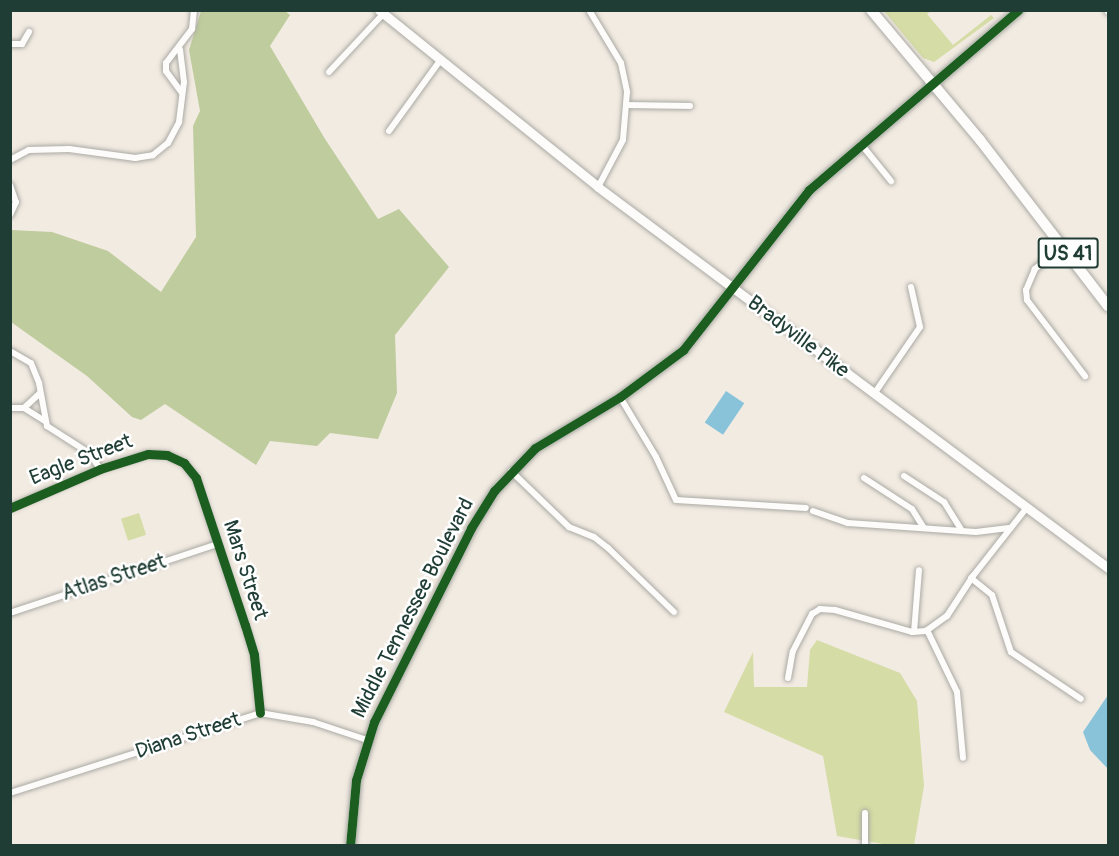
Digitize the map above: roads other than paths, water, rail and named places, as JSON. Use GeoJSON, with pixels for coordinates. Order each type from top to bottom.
{"type":"FeatureCollection","features":[{"type":"Feature","properties":{"kind":"main road","name":"US 41"},"geometry":{"type":"LineString","coordinates":[[871,10],[932,83],[1108,306]]}},
{"type":"Feature","properties":{"kind":"main road","name":"Middle Tennessee Boulevard"},"geometry":{"type":"LineString","coordinates":[[350,846],[352,797],[367,740],[471,528],[511,471],[560,431],[620,397],[683,350],[734,288],[808,190],[1018,10]]}},
{"type":"Feature","properties":{"kind":"main road","name":"Bradyville Pike"},"geometry":{"type":"LineString","coordinates":[[381,12],[440,62],[598,187],[1025,510],[1108,568]]}},
{"type":"Feature","properties":{"kind":"street"},"geometry":{"type":"LineString","coordinates":[[182,94],[166,71],[166,63],[180,49],[192,29],[194,10]]}},
{"type":"Feature","properties":{"kind":"street"},"geometry":{"type":"LineString","coordinates":[[589,10],[621,63],[628,105],[623,140],[598,187]]}},
{"type":"Feature","properties":{"kind":"street"},"geometry":{"type":"LineString","coordinates":[[329,72],[381,12]]}},
{"type":"Feature","properties":{"kind":"street"},"geometry":{"type":"LineString","coordinates":[[10,44],[21,44],[29,32]]}},
{"type":"Feature","properties":{"kind":"street"},"geometry":{"type":"LineString","coordinates":[[10,160],[29,150],[69,149],[135,158],[153,155],[168,143],[178,122],[182,94],[180,49]]}},
{"type":"Feature","properties":{"kind":"street"},"geometry":{"type":"LineString","coordinates":[[389,131],[440,62]]}},
{"type":"Feature","properties":{"kind":"street"},"geometry":{"type":"LineString","coordinates":[[628,105],[690,106]]}},
{"type":"Feature","properties":{"kind":"street"},"geometry":{"type":"LineString","coordinates":[[861,144],[891,181]]}},
{"type":"Feature","properties":{"kind":"street"},"geometry":{"type":"LineString","coordinates":[[10,185],[16,202],[10,215]]}},
{"type":"Feature","properties":{"kind":"street"},"geometry":{"type":"LineString","coordinates":[[1063,247],[1035,269],[1026,290],[1027,300],[1085,376]]}},
{"type":"Feature","properties":{"kind":"street"},"geometry":{"type":"LineString","coordinates":[[874,394],[920,327],[911,287]]}},
{"type":"Feature","properties":{"kind":"street"},"geometry":{"type":"LineString","coordinates":[[10,351],[31,363],[46,423]]}},
{"type":"Feature","properties":{"kind":"street"},"geometry":{"type":"LineString","coordinates":[[24,408],[40,393]]}},
{"type":"Feature","properties":{"kind":"street"},"geometry":{"type":"LineString","coordinates":[[620,397],[656,457],[676,500],[806,508]]}},
{"type":"Feature","properties":{"kind":"street"},"geometry":{"type":"LineString","coordinates":[[10,408],[24,408],[89,453],[100,469]]}},
{"type":"Feature","properties":{"kind":"street","name":"Eagle Street"},"geometry":{"type":"LineString","coordinates":[[10,508],[100,469],[148,454],[167,455]]}},
{"type":"Feature","properties":{"kind":"street","name":"Mars Street"},"geometry":{"type":"LineString","coordinates":[[167,455],[184,463],[196,478],[254,655],[260,713]]}},
{"type":"Feature","properties":{"kind":"street"},"geometry":{"type":"LineString","coordinates":[[511,471],[569,527],[594,537],[608,548],[674,612]]}},
{"type":"Feature","properties":{"kind":"street"},"geometry":{"type":"LineString","coordinates":[[904,476],[944,502],[962,531]]}},
{"type":"Feature","properties":{"kind":"street"},"geometry":{"type":"LineString","coordinates":[[864,478],[912,509],[924,528]]}},
{"type":"Feature","properties":{"kind":"street"},"geometry":{"type":"LineString","coordinates":[[788,678],[793,651],[812,614],[820,609],[914,632],[927,630],[947,616],[971,578],[1025,510]]}},
{"type":"Feature","properties":{"kind":"street"},"geometry":{"type":"LineString","coordinates":[[813,511],[848,523],[962,531],[1011,528]]}},
{"type":"Feature","properties":{"kind":"street","name":"Atlas Street"},"geometry":{"type":"LineString","coordinates":[[10,613],[217,544]]}},
{"type":"Feature","properties":{"kind":"street"},"geometry":{"type":"LineString","coordinates":[[914,632],[919,570]]}},
{"type":"Feature","properties":{"kind":"street"},"geometry":{"type":"LineString","coordinates":[[971,578],[992,595],[1011,651],[1081,699]]}},
{"type":"Feature","properties":{"kind":"street"},"geometry":{"type":"LineString","coordinates":[[927,630],[957,692],[963,758]]}},
{"type":"Feature","properties":{"kind":"street","name":"Diana Street"},"geometry":{"type":"LineString","coordinates":[[10,793],[260,713],[314,722],[367,740]]}},
{"type":"Feature","properties":{"kind":"street"},"geometry":{"type":"LineString","coordinates":[[865,813],[865,846]]}},
{"type":"Feature","properties":{"kind":"water"},"geometry":{"type":"Polygon","coordinates":[[[726,391],[744,403],[723,435],[705,423],[726,391]]]}},
{"type":"Feature","properties":{"kind":"water"},"geometry":{"type":"Polygon","coordinates":[[[1108,695],[1108,769],[1090,750],[1083,732],[1108,695]]]}}]}
